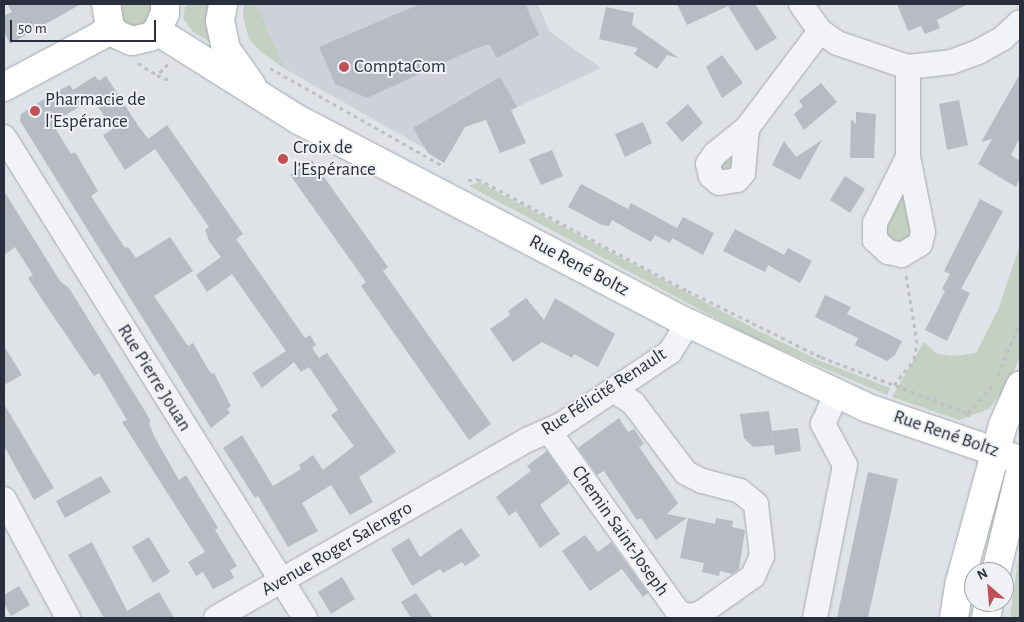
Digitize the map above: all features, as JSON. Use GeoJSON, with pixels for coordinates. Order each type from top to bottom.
{"type":"FeatureCollection","features":[{"type":"Feature","properties":{"kind":"main road"},"geometry":{"type":"LineString","coordinates":[[108,15],[116,34],[132,40],[150,37],[157,31],[165,13],[165,4]]}},
{"type":"Feature","properties":{"kind":"main road"},"geometry":{"type":"LineString","coordinates":[[223,4],[220,21],[226,49],[257,94]]}},
{"type":"Feature","properties":{"kind":"main road"},"geometry":{"type":"LineString","coordinates":[[4,87],[100,36],[108,15]]}},
{"type":"Feature","properties":{"kind":"main road","name":"Rue René Boltz"},"geometry":{"type":"LineString","coordinates":[[157,31],[300,120],[688,323],[868,408],[966,440],[1008,456]]}},
{"type":"Feature","properties":{"kind":"main road"},"geometry":{"type":"LineString","coordinates":[[954,618],[960,582],[1008,456],[1003,425],[1020,386]]}},
{"type":"Feature","properties":{"kind":"main road"},"geometry":{"type":"LineString","coordinates":[[998,562],[1020,473]]}},
{"type":"Feature","properties":{"kind":"street"},"geometry":{"type":"LineString","coordinates":[[801,4],[820,31],[838,43],[908,67],[951,62],[978,52],[1003,38],[1020,22]]}},
{"type":"Feature","properties":{"kind":"street"},"geometry":{"type":"LineString","coordinates":[[747,128],[820,31]]}},
{"type":"Feature","properties":{"kind":"street"},"geometry":{"type":"LineString","coordinates":[[908,67],[908,156],[923,232],[920,244],[902,255],[888,252],[875,240],[875,224],[908,156]]}},
{"type":"Feature","properties":{"kind":"street","name":"Rue Pierre Jouan"},"geometry":{"type":"LineString","coordinates":[[4,137],[305,618]]}},
{"type":"Feature","properties":{"kind":"street","name":"Rue Félicité Renault"},"geometry":{"type":"LineString","coordinates":[[457,479],[528,440],[549,431],[670,352],[688,323]]}},
{"type":"Feature","properties":{"kind":"street","name":"Chemin Saint-Joseph"},"geometry":{"type":"LineString","coordinates":[[549,431],[679,613],[690,616],[701,613],[752,576],[762,556],[756,504],[740,491],[702,482],[686,473],[633,403],[613,390]]}},
{"type":"Feature","properties":{"kind":"street"},"geometry":{"type":"LineString","coordinates":[[815,618],[845,465],[823,424],[837,393]]}},
{"type":"Feature","properties":{"kind":"street","name":"Avenue Roger Salengro"},"geometry":{"type":"LineString","coordinates":[[216,618],[457,479]]}},
{"type":"Feature","properties":{"kind":"street"},"geometry":{"type":"LineString","coordinates":[[4,499],[68,618]]}},
{"type":"Feature","properties":{"kind":"path"},"geometry":{"type":"LineString","coordinates":[[262,64],[452,172]]}},
{"type":"Feature","properties":{"kind":"path"},"geometry":{"type":"LineString","coordinates":[[461,176],[469,181],[478,179],[688,291],[821,358],[968,413]]}},
{"type":"Feature","properties":{"kind":"path"},"geometry":{"type":"LineString","coordinates":[[894,385],[914,359],[917,343],[902,255]]}},
{"type":"Feature","properties":{"kind":"path"},"geometry":{"type":"LineString","coordinates":[[966,440],[968,413],[993,386],[1020,322]]}},
{"type":"Feature","properties":{"kind":"shaded area"},"geometry":{"type":"Polygon","coordinates":[[[257,4],[538,4],[549,31],[601,68],[511,110],[456,130],[426,149],[285,69],[257,4]]]}},
{"type":"Feature","properties":{"kind":"green space"},"geometry":{"type":"Polygon","coordinates":[[[122,4],[154,5],[144,29],[130,30],[120,20],[122,4]]]}},
{"type":"Feature","properties":{"kind":"green space"},"geometry":{"type":"Polygon","coordinates":[[[190,4],[215,4],[215,45],[193,32],[183,18],[185,7],[190,4]]]}},
{"type":"Feature","properties":{"kind":"green space"},"geometry":{"type":"Polygon","coordinates":[[[244,4],[257,4],[285,69],[261,52],[249,39],[243,17],[244,4]]]}},
{"type":"Feature","properties":{"kind":"green space"},"geometry":{"type":"Polygon","coordinates":[[[731,149],[738,167],[727,173],[721,169],[722,160],[731,149]]]}},
{"type":"Feature","properties":{"kind":"green space"},"geometry":{"type":"Polygon","coordinates":[[[479,182],[757,330],[818,360],[890,388],[887,395],[753,338],[469,186],[479,182]]]}},
{"type":"Feature","properties":{"kind":"green space"},"geometry":{"type":"Polygon","coordinates":[[[906,188],[913,240],[891,244],[883,226],[906,188]]]}},
{"type":"Feature","properties":{"kind":"green space"},"geometry":{"type":"Polygon","coordinates":[[[1020,245],[1020,357],[1007,387],[989,409],[959,420],[892,397],[924,342],[937,354],[954,356],[976,353],[998,310],[1020,245]]]}},
{"type":"Feature","properties":{"kind":"green space"},"geometry":{"type":"Polygon","coordinates":[[[1020,554],[1020,618],[1010,618],[1011,612],[1014,612],[1014,589],[1020,554]]]}},
{"type":"Feature","properties":{"kind":"building"},"geometry":{"type":"Polygon","coordinates":[[[7,4],[81,4],[10,44],[4,32],[4,16],[12,12],[7,4]]]}},
{"type":"Feature","properties":{"kind":"building"},"geometry":{"type":"Polygon","coordinates":[[[420,4],[525,4],[539,35],[497,58],[489,44],[474,49],[367,98],[335,84],[319,47],[420,4]]]}},
{"type":"Feature","properties":{"kind":"building"},"geometry":{"type":"Polygon","coordinates":[[[677,4],[755,4],[777,38],[756,51],[728,6],[687,25],[677,4]]]}},
{"type":"Feature","properties":{"kind":"building"},"geometry":{"type":"Polygon","coordinates":[[[897,4],[968,4],[937,20],[940,28],[925,34],[921,26],[908,31],[897,4]]]}},
{"type":"Feature","properties":{"kind":"building"},"geometry":{"type":"Polygon","coordinates":[[[606,7],[634,13],[632,25],[679,58],[667,55],[657,69],[634,54],[638,48],[599,39],[606,7]]]}},
{"type":"Feature","properties":{"kind":"building"},"geometry":{"type":"Polygon","coordinates":[[[722,55],[743,83],[722,98],[706,67],[722,55]]]}},
{"type":"Feature","properties":{"kind":"building"},"geometry":{"type":"Polygon","coordinates":[[[1020,74],[1020,138],[1011,155],[1020,161],[1020,177],[1016,187],[978,164],[992,139],[981,142],[1020,74]]]}},
{"type":"Feature","properties":{"kind":"building"},"geometry":{"type":"Polygon","coordinates":[[[95,76],[99,81],[106,76],[148,139],[167,125],[243,234],[236,239],[305,338],[310,335],[316,345],[312,348],[319,358],[327,353],[396,452],[359,477],[373,502],[350,515],[331,485],[302,503],[318,531],[288,547],[258,496],[255,498],[223,448],[242,435],[273,486],[301,469],[299,465],[313,455],[323,470],[354,446],[331,415],[338,410],[309,367],[301,372],[294,362],[262,388],[252,373],[286,351],[232,274],[207,292],[196,275],[221,257],[209,241],[205,230],[209,227],[155,149],[125,170],[103,135],[113,129],[93,99],[52,123],[71,154],[75,152],[98,191],[91,196],[125,248],[128,247],[136,258],[170,237],[193,271],[154,296],[188,346],[193,343],[211,374],[214,373],[231,406],[227,409],[230,413],[211,428],[20,121],[21,114],[55,92],[70,85],[73,90],[95,76]]]}},
{"type":"Feature","properties":{"kind":"building"},"geometry":{"type":"Polygon","coordinates":[[[500,77],[517,107],[511,110],[526,143],[500,153],[486,120],[465,127],[444,163],[428,153],[413,128],[500,77]]]}},
{"type":"Feature","properties":{"kind":"building"},"geometry":{"type":"Polygon","coordinates":[[[821,83],[837,102],[804,130],[794,114],[803,106],[799,101],[821,83]]]}},
{"type":"Feature","properties":{"kind":"building"},"geometry":{"type":"Polygon","coordinates":[[[959,100],[968,145],[947,150],[939,104],[959,100]]]}},
{"type":"Feature","properties":{"kind":"building"},"geometry":{"type":"Polygon","coordinates":[[[688,104],[703,123],[682,142],[666,123],[688,104]]]}},
{"type":"Feature","properties":{"kind":"building"},"geometry":{"type":"Polygon","coordinates":[[[856,112],[876,114],[874,158],[850,158],[851,119],[856,124],[856,112]]]}},
{"type":"Feature","properties":{"kind":"building"},"geometry":{"type":"Polygon","coordinates":[[[643,122],[652,143],[625,157],[615,134],[643,122]]]}},
{"type":"Feature","properties":{"kind":"building"},"geometry":{"type":"Polygon","coordinates":[[[822,140],[800,180],[772,165],[784,141],[796,157],[822,140]]]}},
{"type":"Feature","properties":{"kind":"building"},"geometry":{"type":"Polygon","coordinates":[[[552,150],[563,176],[541,185],[529,159],[552,150]]]}},
{"type":"Feature","properties":{"kind":"building"},"geometry":{"type":"Polygon","coordinates":[[[312,160],[388,267],[383,271],[491,424],[469,440],[361,286],[366,282],[290,175],[312,160]]]}},
{"type":"Feature","properties":{"kind":"building"},"geometry":{"type":"Polygon","coordinates":[[[845,176],[865,189],[850,213],[830,200],[845,176]]]}},
{"type":"Feature","properties":{"kind":"building"},"geometry":{"type":"Polygon","coordinates":[[[581,184],[628,209],[631,203],[677,228],[670,243],[655,235],[651,242],[612,220],[609,226],[602,225],[568,207],[581,184]]]}},
{"type":"Feature","properties":{"kind":"building"},"geometry":{"type":"Polygon","coordinates":[[[4,191],[60,281],[69,288],[151,421],[149,423],[154,436],[179,480],[186,475],[218,528],[215,530],[237,566],[230,570],[234,578],[213,589],[203,572],[196,576],[188,562],[205,552],[122,422],[127,420],[99,373],[94,376],[43,301],[28,278],[33,275],[15,247],[4,255],[4,191]]]}},
{"type":"Feature","properties":{"kind":"building"},"geometry":{"type":"Polygon","coordinates":[[[980,199],[1003,211],[961,289],[970,293],[947,341],[925,330],[945,291],[942,289],[950,274],[944,271],[980,199]]]}},
{"type":"Feature","properties":{"kind":"building"},"geometry":{"type":"Polygon","coordinates":[[[683,217],[714,233],[703,255],[672,238],[683,217]]]}},
{"type":"Feature","properties":{"kind":"building"},"geometry":{"type":"Polygon","coordinates":[[[735,229],[784,255],[788,248],[812,261],[800,283],[768,265],[765,272],[723,251],[735,229]]]}},
{"type":"Feature","properties":{"kind":"building"},"geometry":{"type":"Polygon","coordinates":[[[825,295],[851,307],[847,314],[902,341],[895,355],[887,361],[855,345],[858,338],[815,317],[825,295]]]}},
{"type":"Feature","properties":{"kind":"building"},"geometry":{"type":"Polygon","coordinates":[[[526,298],[544,320],[555,298],[615,334],[598,367],[574,354],[572,358],[542,342],[513,362],[490,329],[510,315],[508,311],[526,298]]]}},
{"type":"Feature","properties":{"kind":"building"},"geometry":{"type":"Polygon","coordinates":[[[4,346],[22,375],[4,385],[4,346]]]}},
{"type":"Feature","properties":{"kind":"building"},"geometry":{"type":"Polygon","coordinates":[[[4,404],[54,488],[34,500],[4,446],[4,404]]]}},
{"type":"Feature","properties":{"kind":"building"},"geometry":{"type":"Polygon","coordinates":[[[769,411],[774,445],[753,447],[744,438],[740,414],[769,411]]]}},
{"type":"Feature","properties":{"kind":"building"},"geometry":{"type":"Polygon","coordinates":[[[619,418],[628,432],[634,429],[644,444],[639,447],[678,503],[667,514],[687,518],[656,540],[641,518],[637,520],[604,471],[597,475],[578,448],[619,418]]]}},
{"type":"Feature","properties":{"kind":"building"},"geometry":{"type":"Polygon","coordinates":[[[798,428],[801,451],[775,455],[772,431],[798,428]]]}},
{"type":"Feature","properties":{"kind":"building"},"geometry":{"type":"Polygon","coordinates":[[[547,451],[569,483],[540,505],[560,534],[540,548],[516,511],[509,516],[496,497],[531,471],[527,466],[547,451]]]}},
{"type":"Feature","properties":{"kind":"building"},"geometry":{"type":"Polygon","coordinates":[[[868,472],[898,479],[868,618],[837,618],[868,472]]]}},
{"type":"Feature","properties":{"kind":"building"},"geometry":{"type":"Polygon","coordinates":[[[101,476],[111,492],[65,518],[56,501],[101,476]]]}},
{"type":"Feature","properties":{"kind":"building"},"geometry":{"type":"Polygon","coordinates":[[[688,518],[715,524],[716,518],[733,521],[732,527],[745,530],[739,569],[732,574],[720,571],[719,576],[702,572],[704,563],[680,558],[688,518]]]}},
{"type":"Feature","properties":{"kind":"building"},"geometry":{"type":"Polygon","coordinates":[[[461,528],[480,556],[465,566],[462,562],[443,573],[440,569],[412,586],[391,549],[409,538],[420,557],[461,528]]]}},
{"type":"Feature","properties":{"kind":"building"},"geometry":{"type":"Polygon","coordinates":[[[585,535],[598,552],[611,542],[648,593],[643,597],[622,569],[590,591],[562,551],[585,535]]]}},
{"type":"Feature","properties":{"kind":"building"},"geometry":{"type":"Polygon","coordinates":[[[149,537],[170,572],[153,583],[132,547],[149,537]]]}},
{"type":"Feature","properties":{"kind":"building"},"geometry":{"type":"Polygon","coordinates":[[[92,542],[127,611],[159,592],[174,618],[104,618],[68,555],[92,542]]]}},
{"type":"Feature","properties":{"kind":"building"},"geometry":{"type":"Polygon","coordinates":[[[342,577],[355,599],[331,614],[318,592],[342,577]]]}},
{"type":"Feature","properties":{"kind":"building"},"geometry":{"type":"Polygon","coordinates":[[[19,586],[30,605],[11,616],[4,603],[4,595],[19,586]]]}},
{"type":"Feature","properties":{"kind":"building"},"geometry":{"type":"Polygon","coordinates":[[[416,593],[433,618],[411,618],[401,602],[416,593]]]}},
{"type":"Feature","properties":{"kind":"place","name":"ComptaCom"},"geometry":{"type":"Point","coordinates":[344,67]}},
{"type":"Feature","properties":{"kind":"place","name":"Pharmacie de l'Espérance"},"geometry":{"type":"Point","coordinates":[35,111]}},
{"type":"Feature","properties":{"kind":"place","name":"Croix de l'Espérance"},"geometry":{"type":"Point","coordinates":[283,159]}}]}
